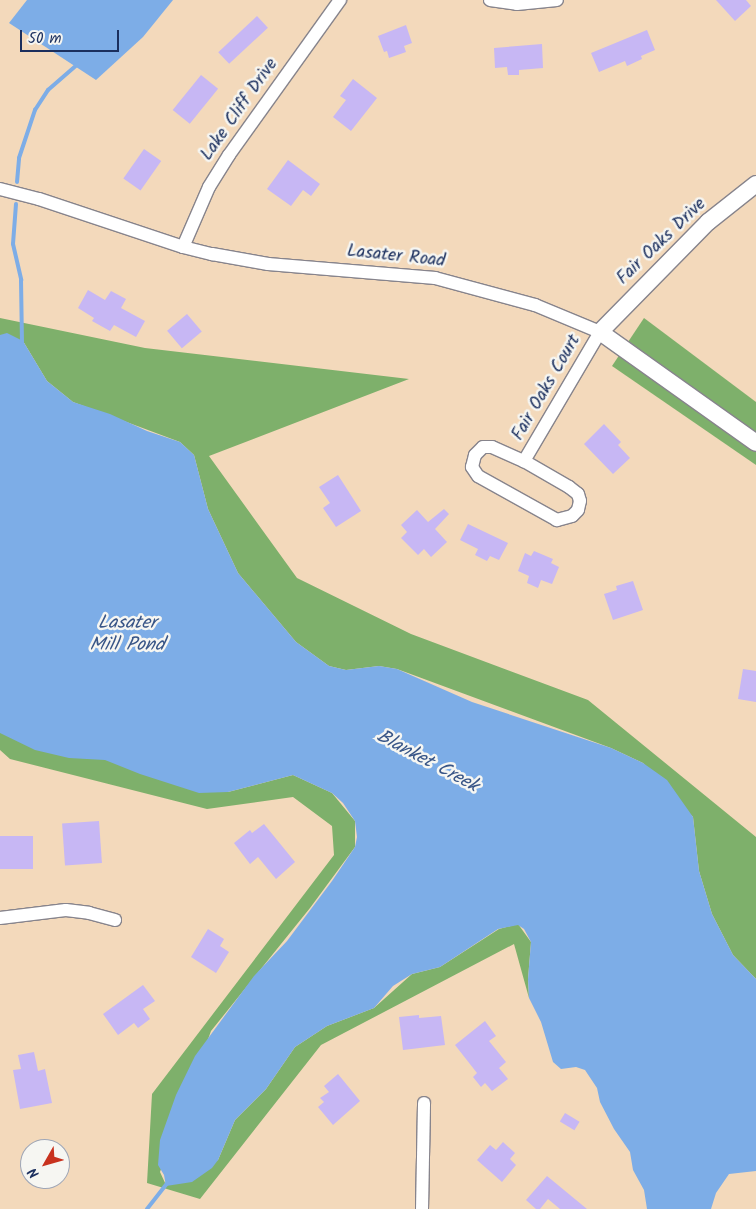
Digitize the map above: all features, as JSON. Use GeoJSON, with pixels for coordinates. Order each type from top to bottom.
{"type":"FeatureCollection","features":[{"type":"Feature","properties":{"kind":"street","name":"Lake Cliff Drive"},"geometry":{"type":"LineString","coordinates":[[183,247],[209,187],[228,155],[340,0]]}},
{"type":"Feature","properties":{"kind":"street"},"geometry":{"type":"LineString","coordinates":[[490,0],[517,4],[557,0]]}},
{"type":"Feature","properties":{"kind":"street","name":"Fair Oaks Drive"},"geometry":{"type":"LineString","coordinates":[[600,332],[708,222],[756,184]]}},
{"type":"Feature","properties":{"kind":"street","name":"Lasater Road"},"geometry":{"type":"LineString","coordinates":[[0,189],[40,199],[183,247],[268,264],[434,278],[535,305],[600,332],[756,443]]}},
{"type":"Feature","properties":{"kind":"street","name":"Fair Oaks Court"},"geometry":{"type":"LineString","coordinates":[[524,461],[600,332]]}},
{"type":"Feature","properties":{"kind":"street"},"geometry":{"type":"LineString","coordinates":[[482,447],[492,447],[524,461],[578,494],[580,501],[578,510],[572,516],[557,520],[478,476],[472,467],[475,455],[482,447]]}},
{"type":"Feature","properties":{"kind":"street"},"geometry":{"type":"LineString","coordinates":[[0,918],[66,910],[90,913],[115,920]]}},
{"type":"Feature","properties":{"kind":"street"},"geometry":{"type":"LineString","coordinates":[[422,1209],[424,1103]]}},
{"type":"Feature","properties":{"kind":"green space"},"geometry":{"type":"Polygon","coordinates":[[[0,318],[145,348],[409,379],[209,456],[297,578],[411,634],[588,700],[756,837],[756,979],[733,955],[712,914],[699,871],[693,817],[643,763],[611,748],[397,669],[379,666],[346,670],[329,666],[296,642],[238,573],[208,509],[194,455],[180,442],[73,402],[47,381],[23,341],[0,336],[0,318]]]}},
{"type":"Feature","properties":{"kind":"green space"},"geometry":{"type":"Polygon","coordinates":[[[644,318],[756,402],[756,465],[612,366],[644,318]]]}},
{"type":"Feature","properties":{"kind":"green space"},"geometry":{"type":"Polygon","coordinates":[[[0,731],[228,792],[293,775],[332,793],[355,821],[355,847],[310,908],[211,1031],[160,1172],[166,1185],[218,1160],[235,1120],[266,1089],[295,1047],[327,1026],[374,1008],[412,974],[440,967],[499,929],[518,924],[531,942],[528,979],[529,998],[514,944],[321,1045],[200,1199],[147,1183],[152,1094],[334,855],[332,826],[293,797],[207,809],[10,759],[0,750],[0,731]]]}},
{"type":"Feature","properties":{"kind":"water"},"geometry":{"type":"Polygon","coordinates":[[[27,0],[173,0],[143,37],[96,80],[9,23],[27,0]]]}},
{"type":"Feature","properties":{"kind":"water","name":"Lasater Mill Pond"},"geometry":{"type":"Polygon","coordinates":[[[7,333],[23,341],[47,381],[73,402],[110,414],[147,431],[180,442],[194,455],[208,509],[238,573],[296,642],[329,666],[346,670],[379,666],[397,669],[472,702],[611,748],[643,763],[667,780],[693,817],[699,871],[712,914],[733,955],[756,979],[756,1171],[729,1174],[716,1193],[711,1209],[647,1209],[644,1190],[633,1170],[630,1152],[614,1129],[600,1102],[597,1088],[585,1070],[576,1067],[561,1069],[553,1062],[541,1022],[529,998],[528,979],[531,942],[524,929],[518,925],[498,929],[440,967],[412,974],[393,986],[374,1008],[327,1026],[295,1047],[266,1089],[235,1120],[218,1160],[212,1168],[192,1182],[166,1186],[164,1175],[158,1165],[160,1140],[176,1095],[195,1056],[254,976],[287,941],[332,881],[355,847],[357,837],[355,821],[343,803],[332,793],[293,775],[228,792],[199,793],[140,774],[105,760],[69,758],[35,750],[0,733],[0,335],[7,333]]]}},
{"type":"Feature","properties":{"kind":"building"},"geometry":{"type":"Polygon","coordinates":[[[716,0],[746,0],[751,6],[735,21],[716,0]]]}},
{"type":"Feature","properties":{"kind":"building"},"geometry":{"type":"Polygon","coordinates":[[[257,16],[268,28],[229,64],[218,52],[257,16]]]}},
{"type":"Feature","properties":{"kind":"building"},"geometry":{"type":"Polygon","coordinates":[[[406,25],[412,43],[404,46],[406,52],[389,58],[387,51],[384,52],[378,36],[406,25]]]}},
{"type":"Feature","properties":{"kind":"building"},"geometry":{"type":"Polygon","coordinates":[[[647,30],[655,50],[641,56],[642,59],[627,66],[625,61],[599,72],[591,53],[647,30]]]}},
{"type":"Feature","properties":{"kind":"building"},"geometry":{"type":"Polygon","coordinates":[[[542,44],[543,68],[519,70],[519,75],[508,75],[507,67],[495,68],[494,48],[542,44]]]}},
{"type":"Feature","properties":{"kind":"building"},"geometry":{"type":"Polygon","coordinates":[[[201,75],[218,89],[190,124],[173,110],[201,75]]]}},
{"type":"Feature","properties":{"kind":"building"},"geometry":{"type":"Polygon","coordinates":[[[353,79],[377,98],[351,131],[333,117],[346,100],[340,96],[353,79]]]}},
{"type":"Feature","properties":{"kind":"building"},"geometry":{"type":"Polygon","coordinates":[[[144,149],[161,161],[141,191],[123,178],[144,149]]]}},
{"type":"Feature","properties":{"kind":"building"},"geometry":{"type":"Polygon","coordinates":[[[288,160],[320,184],[311,196],[303,190],[291,206],[267,189],[288,160]]]}},
{"type":"Feature","properties":{"kind":"building"},"geometry":{"type":"Polygon","coordinates":[[[88,290],[105,300],[111,291],[126,299],[121,308],[145,321],[136,337],[114,325],[110,331],[92,321],[94,318],[78,308],[88,290]]]}},
{"type":"Feature","properties":{"kind":"building"},"geometry":{"type":"Polygon","coordinates":[[[187,314],[202,332],[182,348],[167,331],[187,314]]]}},
{"type":"Feature","properties":{"kind":"building"},"geometry":{"type":"Polygon","coordinates":[[[604,424],[621,442],[618,445],[630,458],[613,474],[584,444],[604,424]]]}},
{"type":"Feature","properties":{"kind":"building"},"geometry":{"type":"Polygon","coordinates":[[[338,475],[361,511],[336,527],[323,508],[330,503],[319,487],[338,475]]]}},
{"type":"Feature","properties":{"kind":"building"},"geometry":{"type":"Polygon","coordinates":[[[444,509],[449,514],[435,529],[447,542],[431,557],[424,549],[418,555],[401,538],[407,532],[401,525],[417,510],[428,522],[444,509]]]}},
{"type":"Feature","properties":{"kind":"building"},"geometry":{"type":"Polygon","coordinates":[[[468,524],[508,543],[499,560],[490,556],[487,561],[475,555],[478,549],[460,540],[468,524]]]}},
{"type":"Feature","properties":{"kind":"building"},"geometry":{"type":"Polygon","coordinates":[[[534,551],[553,559],[551,563],[559,567],[552,584],[541,580],[538,588],[527,583],[529,576],[518,571],[525,553],[531,556],[534,551]]]}},
{"type":"Feature","properties":{"kind":"building"},"geometry":{"type":"Polygon","coordinates":[[[633,581],[643,610],[613,620],[604,594],[617,590],[616,586],[633,581]]]}},
{"type":"Feature","properties":{"kind":"building"},"geometry":{"type":"Polygon","coordinates":[[[743,669],[756,671],[756,702],[738,699],[743,669]]]}},
{"type":"Feature","properties":{"kind":"building"},"geometry":{"type":"Polygon","coordinates":[[[99,821],[102,863],[65,865],[62,824],[99,821]]]}},
{"type":"Feature","properties":{"kind":"building"},"geometry":{"type":"Polygon","coordinates":[[[264,824],[295,862],[276,879],[258,857],[250,864],[234,843],[250,830],[252,833],[264,824]]]}},
{"type":"Feature","properties":{"kind":"building"},"geometry":{"type":"Polygon","coordinates":[[[0,836],[33,836],[33,869],[0,869],[0,836]]]}},
{"type":"Feature","properties":{"kind":"building"},"geometry":{"type":"Polygon","coordinates":[[[208,929],[224,939],[220,946],[229,952],[216,973],[191,957],[208,929]]]}},
{"type":"Feature","properties":{"kind":"building"},"geometry":{"type":"Polygon","coordinates":[[[143,985],[155,1001],[143,1009],[150,1019],[138,1028],[134,1023],[118,1035],[103,1014],[143,985]]]}},
{"type":"Feature","properties":{"kind":"building"},"geometry":{"type":"Polygon","coordinates":[[[419,1015],[419,1018],[441,1016],[445,1045],[403,1050],[399,1017],[419,1015]]]}},
{"type":"Feature","properties":{"kind":"building"},"geometry":{"type":"Polygon","coordinates":[[[485,1021],[496,1036],[489,1041],[506,1062],[499,1068],[508,1079],[492,1091],[485,1083],[481,1087],[473,1077],[477,1073],[455,1045],[485,1021]]]}},
{"type":"Feature","properties":{"kind":"building"},"geometry":{"type":"Polygon","coordinates":[[[34,1052],[38,1071],[45,1069],[52,1103],[20,1109],[13,1070],[21,1069],[18,1055],[34,1052]]]}},
{"type":"Feature","properties":{"kind":"building"},"geometry":{"type":"Polygon","coordinates":[[[338,1074],[360,1101],[333,1125],[318,1107],[324,1102],[320,1098],[329,1092],[324,1086],[338,1074]]]}},
{"type":"Feature","properties":{"kind":"building"},"geometry":{"type":"Polygon","coordinates":[[[565,1113],[580,1122],[574,1130],[560,1122],[565,1113]]]}},
{"type":"Feature","properties":{"kind":"building"},"geometry":{"type":"Polygon","coordinates":[[[503,1142],[515,1153],[510,1159],[516,1165],[502,1182],[477,1160],[490,1145],[496,1150],[503,1142]]]}},
{"type":"Feature","properties":{"kind":"building"},"geometry":{"type":"Polygon","coordinates":[[[547,1176],[587,1209],[560,1209],[548,1199],[540,1209],[536,1209],[526,1200],[547,1176]]]}},
{"type":"Feature","properties":{"kind":"waterway"},"geometry":{"type":"LineString","coordinates":[[17,182],[19,158],[35,110],[48,90],[78,64]]}},
{"type":"Feature","properties":{"kind":"waterway"},"geometry":{"type":"LineString","coordinates":[[16,204],[13,244],[21,280],[22,344]]}},
{"type":"Feature","properties":{"kind":"waterway"},"geometry":{"type":"LineString","coordinates":[[147,1209],[168,1182]]}},
{"type":"Feature","properties":{"kind":"water label","name":"Blanket Creek"},"geometry":{"type":"Point","coordinates":[427,762]}}]}
